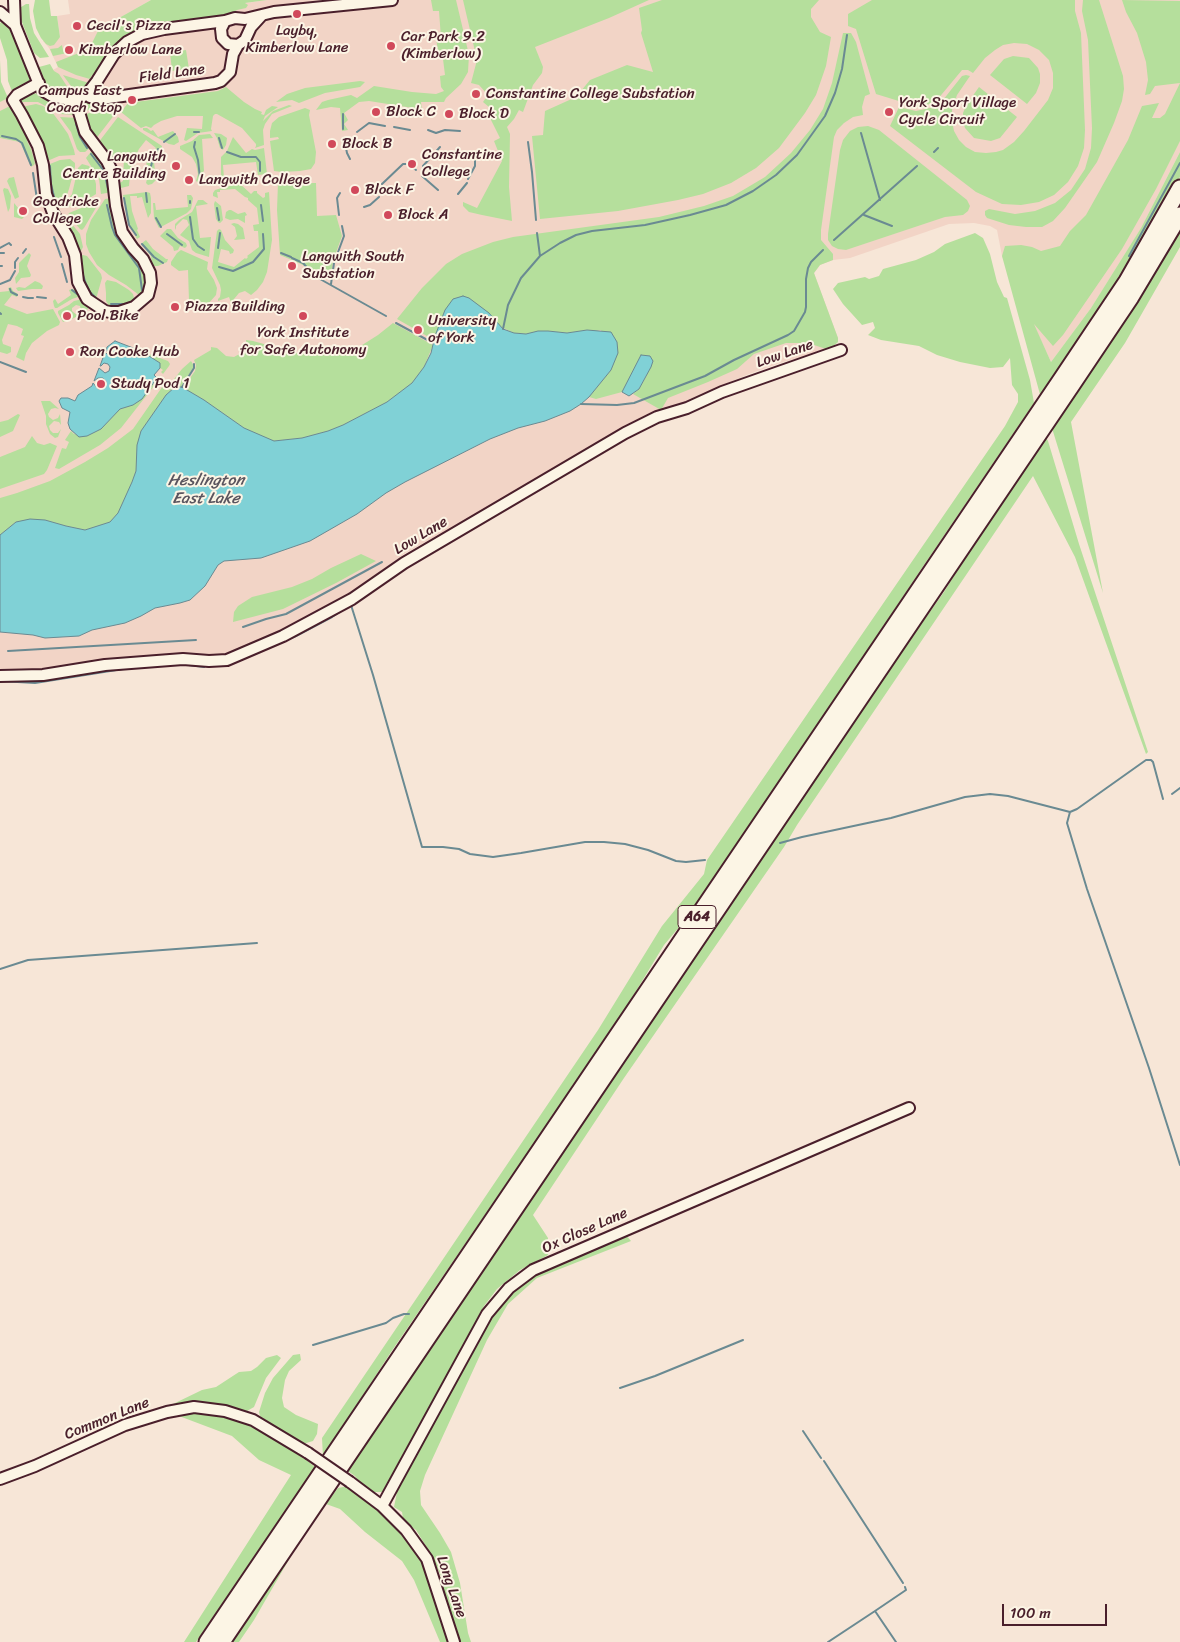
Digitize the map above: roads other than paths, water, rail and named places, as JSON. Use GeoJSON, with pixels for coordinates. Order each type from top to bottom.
{"type":"FeatureCollection","features":[{"type":"Feature","properties":{"kind":"highway","name":"A64"},"geometry":{"type":"LineString","coordinates":[[207,1642],[1127,281],[1180,188]]}},
{"type":"Feature","properties":{"kind":"highway","name":"A64"},"geometry":{"type":"LineString","coordinates":[[222,1642],[1077,377],[1131,296],[1180,215]]}},
{"type":"Feature","properties":{"kind":"street"},"geometry":{"type":"LineString","coordinates":[[0,8],[13,0]]}},
{"type":"Feature","properties":{"kind":"street"},"geometry":{"type":"LineString","coordinates":[[13,0],[15,24],[35,86],[52,96],[64,99],[75,99],[87,94],[114,54],[127,42],[142,34],[156,30],[206,24],[234,18],[239,19],[274,12],[392,0]]}},
{"type":"Feature","properties":{"kind":"street"},"geometry":{"type":"LineString","coordinates":[[0,12],[15,24]]}},
{"type":"Feature","properties":{"kind":"street"},"geometry":{"type":"LineString","coordinates":[[225,21],[221,30],[224,41],[228,44],[238,45],[245,40],[254,23],[262,15]]}},
{"type":"Feature","properties":{"kind":"street"},"geometry":{"type":"LineString","coordinates":[[239,19],[245,24],[248,32]]}},
{"type":"Feature","properties":{"kind":"street"},"geometry":{"type":"LineString","coordinates":[[206,24],[221,34]]}},
{"type":"Feature","properties":{"kind":"street","name":"Field Lane"},"geometry":{"type":"LineString","coordinates":[[87,94],[90,97],[102,99],[215,83],[221,81],[230,72],[238,45]]}},
{"type":"Feature","properties":{"kind":"street"},"geometry":{"type":"LineString","coordinates":[[35,86],[29,92],[14,99],[38,146],[43,165],[46,194],[53,213],[68,237],[75,255],[78,282],[88,299],[92,302],[110,312],[119,312],[134,307],[148,295],[150,273],[143,259],[122,232],[116,206],[112,171],[107,161],[85,132],[75,99]]}},
{"type":"Feature","properties":{"kind":"street","name":"Low Lane"},"geometry":{"type":"LineString","coordinates":[[0,676],[43,675],[105,665],[183,659],[227,660],[283,636],[352,599],[404,563],[625,432],[657,417],[687,408],[722,392],[841,350]]}},
{"type":"Feature","properties":{"kind":"street","name":"Ox Close Lane"},"geometry":{"type":"LineString","coordinates":[[382,1506],[488,1314],[509,1288],[533,1270],[909,1108]]}},
{"type":"Feature","properties":{"kind":"street","name":"Common Lane"},"geometry":{"type":"LineString","coordinates":[[0,1479],[36,1466],[125,1425],[167,1412],[194,1407],[225,1411],[253,1420],[308,1453],[350,1482]]}},
{"type":"Feature","properties":{"kind":"street","name":"Long Lane"},"geometry":{"type":"LineString","coordinates":[[350,1482],[382,1506],[406,1530],[426,1559],[454,1642]]}},
{"type":"Feature","properties":{"kind":"water","name":"Heslington East Lake"},"geometry":{"type":"Polygon","coordinates":[[[463,296],[469,298],[489,313],[503,329],[514,333],[526,334],[548,331],[567,333],[587,330],[611,332],[617,342],[618,353],[611,370],[589,397],[570,411],[490,439],[405,482],[357,514],[310,541],[261,558],[224,561],[218,565],[205,586],[190,600],[155,608],[125,623],[92,630],[79,636],[45,638],[0,632],[0,535],[16,522],[30,519],[45,520],[85,530],[110,522],[118,513],[136,471],[137,445],[141,431],[166,395],[175,387],[182,387],[244,428],[274,441],[302,438],[328,431],[387,402],[412,383],[424,367],[431,353],[445,310],[453,299],[463,296]]]}},
{"type":"Feature","properties":{"kind":"water"},"geometry":{"type":"Polygon","coordinates":[[[115,341],[141,351],[160,363],[160,368],[154,375],[157,378],[142,399],[133,405],[120,409],[101,429],[87,436],[79,437],[70,429],[68,423],[70,412],[62,408],[59,401],[61,398],[68,398],[75,401],[78,395],[92,386],[93,383],[98,389],[105,387],[106,381],[103,378],[98,378],[94,381],[99,368],[105,373],[109,371],[110,367],[108,364],[104,363],[100,366],[105,352],[109,356],[112,354],[110,350],[106,351],[107,347],[115,341]]]}},
{"type":"Feature","properties":{"kind":"water"},"geometry":{"type":"Polygon","coordinates":[[[641,355],[650,356],[653,361],[639,389],[629,396],[622,392],[641,355]]]}},
{"type":"Feature","properties":{"kind":"waterway"},"geometry":{"type":"LineString","coordinates":[[503,329],[508,305],[521,278],[540,256],[560,243],[576,235],[592,231],[645,225],[726,205],[753,191],[776,175],[797,155],[825,116],[835,93],[842,69],[847,35]]}},
{"type":"Feature","properties":{"kind":"waterway"},"geometry":{"type":"LineString","coordinates":[[343,114],[343,129]]}},
{"type":"Feature","properties":{"kind":"waterway"},"geometry":{"type":"LineString","coordinates":[[357,132],[369,123],[385,126]]}},
{"type":"Feature","properties":{"kind":"waterway"},"geometry":{"type":"LineString","coordinates":[[76,124],[80,137],[87,148]]}},
{"type":"Feature","properties":{"kind":"waterway"},"geometry":{"type":"LineString","coordinates":[[394,127],[410,130]]}},
{"type":"Feature","properties":{"kind":"waterway"},"geometry":{"type":"LineString","coordinates":[[428,130],[436,133],[445,130],[460,131]]}},
{"type":"Feature","properties":{"kind":"waterway"},"geometry":{"type":"LineString","coordinates":[[194,132],[199,132]]}},
{"type":"Feature","properties":{"kind":"waterway"},"geometry":{"type":"LineString","coordinates":[[861,133],[880,200]]}},
{"type":"Feature","properties":{"kind":"waterway"},"geometry":{"type":"LineString","coordinates":[[164,142],[175,134]]}},
{"type":"Feature","properties":{"kind":"waterway"},"geometry":{"type":"LineString","coordinates":[[2,136],[16,139],[22,143],[31,165]]}},
{"type":"Feature","properties":{"kind":"waterway"},"geometry":{"type":"LineString","coordinates":[[219,138],[222,148]]}},
{"type":"Feature","properties":{"kind":"waterway"},"geometry":{"type":"LineString","coordinates":[[344,138],[350,159]]}},
{"type":"Feature","properties":{"kind":"waterway"},"geometry":{"type":"LineString","coordinates":[[195,142],[194,147],[200,178]]}},
{"type":"Feature","properties":{"kind":"waterway"},"geometry":{"type":"LineString","coordinates":[[528,142],[536,220]]}},
{"type":"Feature","properties":{"kind":"waterway"},"geometry":{"type":"LineString","coordinates":[[423,166],[440,147]]}},
{"type":"Feature","properties":{"kind":"waterway"},"geometry":{"type":"LineString","coordinates":[[934,152],[938,148]]}},
{"type":"Feature","properties":{"kind":"waterway"},"geometry":{"type":"LineString","coordinates":[[148,179],[153,158],[158,149]]}},
{"type":"Feature","properties":{"kind":"waterway"},"geometry":{"type":"LineString","coordinates":[[227,152],[241,157],[256,157],[260,162],[260,171]]}},
{"type":"Feature","properties":{"kind":"waterway"},"geometry":{"type":"LineString","coordinates":[[91,154],[104,171],[108,189]]}},
{"type":"Feature","properties":{"kind":"waterway"},"geometry":{"type":"LineString","coordinates":[[468,179],[475,166],[475,158]]}},
{"type":"Feature","properties":{"kind":"waterway"},"geometry":{"type":"LineString","coordinates":[[1129,256],[1180,163]]}},
{"type":"Feature","properties":{"kind":"waterway"},"geometry":{"type":"LineString","coordinates":[[382,184],[403,164],[408,164],[416,170]]}},
{"type":"Feature","properties":{"kind":"waterway"},"geometry":{"type":"LineString","coordinates":[[50,166],[51,184],[56,205]]}},
{"type":"Feature","properties":{"kind":"waterway"},"geometry":{"type":"LineString","coordinates":[[834,240],[917,166]]}},
{"type":"Feature","properties":{"kind":"waterway"},"geometry":{"type":"LineString","coordinates":[[33,173],[37,199]]}},
{"type":"Feature","properties":{"kind":"waterway"},"geometry":{"type":"LineString","coordinates":[[422,176],[438,190]]}},
{"type":"Feature","properties":{"kind":"waterway"},"geometry":{"type":"LineString","coordinates":[[458,194],[467,183]]}},
{"type":"Feature","properties":{"kind":"waterway"},"geometry":{"type":"LineString","coordinates":[[146,193],[147,202]]}},
{"type":"Feature","properties":{"kind":"waterway"},"geometry":{"type":"LineString","coordinates":[[339,215],[337,198],[340,193]]}},
{"type":"Feature","properties":{"kind":"waterway"},"geometry":{"type":"LineString","coordinates":[[364,207],[370,205],[379,197]]}},
{"type":"Feature","properties":{"kind":"waterway"},"geometry":{"type":"LineString","coordinates":[[124,198],[129,225],[136,235]]}},
{"type":"Feature","properties":{"kind":"waterway"},"geometry":{"type":"LineString","coordinates":[[107,205],[115,235],[139,268],[142,290]]}},
{"type":"Feature","properties":{"kind":"waterway"},"geometry":{"type":"LineString","coordinates":[[261,205],[263,221]]}},
{"type":"Feature","properties":{"kind":"waterway"},"geometry":{"type":"LineString","coordinates":[[217,208],[219,220]]}},
{"type":"Feature","properties":{"kind":"waterway"},"geometry":{"type":"LineString","coordinates":[[864,215],[892,226]]}},
{"type":"Feature","properties":{"kind":"waterway"},"geometry":{"type":"LineString","coordinates":[[190,217],[193,239],[204,250]]}},
{"type":"Feature","properties":{"kind":"waterway"},"geometry":{"type":"LineString","coordinates":[[156,218],[161,227]]}},
{"type":"Feature","properties":{"kind":"waterway"},"geometry":{"type":"LineString","coordinates":[[64,220],[73,234],[79,251]]}},
{"type":"Feature","properties":{"kind":"waterway"},"geometry":{"type":"LineString","coordinates":[[331,284],[334,263],[344,236],[342,226]]}},
{"type":"Feature","properties":{"kind":"waterway"},"geometry":{"type":"LineString","coordinates":[[218,248],[220,233]]}},
{"type":"Feature","properties":{"kind":"waterway"},"geometry":{"type":"LineString","coordinates":[[537,233],[540,256]]}},
{"type":"Feature","properties":{"kind":"waterway"},"geometry":{"type":"LineString","coordinates":[[167,234],[182,245]]}},
{"type":"Feature","properties":{"kind":"waterway"},"geometry":{"type":"LineString","coordinates":[[219,267],[233,271],[253,262],[264,249],[263,234]]}},
{"type":"Feature","properties":{"kind":"waterway"},"geometry":{"type":"LineString","coordinates":[[54,237],[61,257]]}},
{"type":"Feature","properties":{"kind":"waterway"},"geometry":{"type":"LineString","coordinates":[[0,248],[9,243],[11,245]]}},
{"type":"Feature","properties":{"kind":"waterway"},"geometry":{"type":"LineString","coordinates":[[142,244],[154,257],[163,263]]}},
{"type":"Feature","properties":{"kind":"waterway"},"geometry":{"type":"LineString","coordinates":[[23,253],[26,249]]}},
{"type":"Feature","properties":{"kind":"waterway"},"geometry":{"type":"LineString","coordinates":[[581,404],[617,405],[634,403],[705,376],[734,360],[788,335],[794,331],[805,312],[808,268],[811,262],[823,250]]}},
{"type":"Feature","properties":{"kind":"waterway"},"geometry":{"type":"LineString","coordinates":[[281,253],[291,257]]}},
{"type":"Feature","properties":{"kind":"waterway"},"geometry":{"type":"LineString","coordinates":[[15,268],[15,262],[18,258]]}},
{"type":"Feature","properties":{"kind":"waterway"},"geometry":{"type":"LineString","coordinates":[[292,258],[303,263],[320,279],[386,316]]}},
{"type":"Feature","properties":{"kind":"waterway"},"geometry":{"type":"LineString","coordinates":[[62,264],[67,282]]}},
{"type":"Feature","properties":{"kind":"waterway"},"geometry":{"type":"LineString","coordinates":[[81,269],[86,284],[95,297]]}},
{"type":"Feature","properties":{"kind":"waterway"},"geometry":{"type":"LineString","coordinates":[[0,284],[10,280],[15,271]]}},
{"type":"Feature","properties":{"kind":"waterway"},"geometry":{"type":"LineString","coordinates":[[10,289],[11,292],[17,295]]}},
{"type":"Feature","properties":{"kind":"waterway"},"geometry":{"type":"LineString","coordinates":[[72,290],[77,294]]}},
{"type":"Feature","properties":{"kind":"waterway"},"geometry":{"type":"LineString","coordinates":[[23,297],[33,298]]}},
{"type":"Feature","properties":{"kind":"waterway"},"geometry":{"type":"LineString","coordinates":[[37,297],[46,298]]}},
{"type":"Feature","properties":{"kind":"waterway"},"geometry":{"type":"LineString","coordinates":[[111,304],[124,304]]}},
{"type":"Feature","properties":{"kind":"waterway"},"geometry":{"type":"LineString","coordinates":[[396,323],[433,343]]}},
{"type":"Feature","properties":{"kind":"waterway"},"geometry":{"type":"LineString","coordinates":[[0,362],[26,372]]}},
{"type":"Feature","properties":{"kind":"waterway"},"geometry":{"type":"LineString","coordinates":[[182,387],[194,368],[194,364]]}},
{"type":"Feature","properties":{"kind":"waterway"},"geometry":{"type":"LineString","coordinates":[[243,627],[286,614],[382,562]]}},
{"type":"Feature","properties":{"kind":"waterway"},"geometry":{"type":"LineString","coordinates":[[360,600],[374,590]]}},
{"type":"Feature","properties":{"kind":"waterway"},"geometry":{"type":"LineString","coordinates":[[351,605],[422,847],[459,849],[470,854],[493,857],[585,842],[604,842],[625,844],[648,850],[676,861],[705,860]]}},
{"type":"Feature","properties":{"kind":"waterway"},"geometry":{"type":"LineString","coordinates":[[246,657],[296,636],[349,606]]}},
{"type":"Feature","properties":{"kind":"waterway"},"geometry":{"type":"LineString","coordinates":[[320,622],[334,614]]}},
{"type":"Feature","properties":{"kind":"waterway"},"geometry":{"type":"LineString","coordinates":[[8,651],[196,640]]}},
{"type":"Feature","properties":{"kind":"waterway"},"geometry":{"type":"LineString","coordinates":[[181,664],[204,667]]}},
{"type":"Feature","properties":{"kind":"waterway"},"geometry":{"type":"LineString","coordinates":[[0,681],[35,683],[129,668]]}},
{"type":"Feature","properties":{"kind":"waterway"},"geometry":{"type":"LineString","coordinates":[[780,843],[891,818],[965,797],[990,794],[1008,796],[1070,812],[1146,760],[1153,762],[1163,799]]}},
{"type":"Feature","properties":{"kind":"waterway"},"geometry":{"type":"LineString","coordinates":[[1172,794],[1180,788]]}},
{"type":"Feature","properties":{"kind":"waterway"},"geometry":{"type":"LineString","coordinates":[[1070,812],[1067,823],[1087,889],[1149,1068],[1180,1165]]}},
{"type":"Feature","properties":{"kind":"waterway"},"geometry":{"type":"LineString","coordinates":[[0,969],[28,960],[257,943]]}},
{"type":"Feature","properties":{"kind":"waterway"},"geometry":{"type":"LineString","coordinates":[[313,1345],[386,1323],[404,1314],[409,1314]]}},
{"type":"Feature","properties":{"kind":"waterway"},"geometry":{"type":"LineString","coordinates":[[620,1388],[655,1376],[743,1340]]}},
{"type":"Feature","properties":{"kind":"waterway"},"geometry":{"type":"LineString","coordinates":[[803,1431],[821,1458]]}},
{"type":"Feature","properties":{"kind":"waterway"},"geometry":{"type":"LineString","coordinates":[[824,1461],[903,1583]]}},
{"type":"Feature","properties":{"kind":"waterway"},"geometry":{"type":"LineString","coordinates":[[896,1642],[875,1611],[906,1590],[905,1587]]}},
{"type":"Feature","properties":{"kind":"waterway"},"geometry":{"type":"LineString","coordinates":[[828,1642],[875,1611]]}},
{"type":"Feature","properties":{"kind":"place","name":"Layby, Kimberlow Lane"},"geometry":{"type":"Point","coordinates":[297,14]}},
{"type":"Feature","properties":{"kind":"place","name":"Cecil's Pizza"},"geometry":{"type":"Point","coordinates":[77,26]}},
{"type":"Feature","properties":{"kind":"place","name":"Car Park 9.2 (Kimberlow)"},"geometry":{"type":"Point","coordinates":[391,46]}},
{"type":"Feature","properties":{"kind":"place","name":"Kimberlow Lane"},"geometry":{"type":"Point","coordinates":[69,50]}},
{"type":"Feature","properties":{"kind":"place","name":"Constantine College Substation"},"geometry":{"type":"Point","coordinates":[476,94]}},
{"type":"Feature","properties":{"kind":"place","name":"Campus East Coach Stop"},"geometry":{"type":"Point","coordinates":[132,100]}},
{"type":"Feature","properties":{"kind":"place","name":"Block C"},"geometry":{"type":"Point","coordinates":[376,112]}},
{"type":"Feature","properties":{"kind":"place","name":"York Sport Village Cycle Circuit"},"geometry":{"type":"Point","coordinates":[889,112]}},
{"type":"Feature","properties":{"kind":"place","name":"Block D"},"geometry":{"type":"Point","coordinates":[449,114]}},
{"type":"Feature","properties":{"kind":"place","name":"Block B"},"geometry":{"type":"Point","coordinates":[332,144]}},
{"type":"Feature","properties":{"kind":"place","name":"Constantine College"},"geometry":{"type":"Point","coordinates":[412,164]}},
{"type":"Feature","properties":{"kind":"place","name":"Langwith Centre Building"},"geometry":{"type":"Point","coordinates":[176,166]}},
{"type":"Feature","properties":{"kind":"place","name":"Langwith College"},"geometry":{"type":"Point","coordinates":[189,180]}},
{"type":"Feature","properties":{"kind":"place","name":"Block F"},"geometry":{"type":"Point","coordinates":[355,190]}},
{"type":"Feature","properties":{"kind":"place","name":"Goodricke College"},"geometry":{"type":"Point","coordinates":[23,211]}},
{"type":"Feature","properties":{"kind":"place","name":"Block A"},"geometry":{"type":"Point","coordinates":[388,215]}},
{"type":"Feature","properties":{"kind":"place","name":"Langwith South Substation"},"geometry":{"type":"Point","coordinates":[292,266]}},
{"type":"Feature","properties":{"kind":"place","name":"Piazza Building"},"geometry":{"type":"Point","coordinates":[175,307]}},
{"type":"Feature","properties":{"kind":"place","name":"Pool Bike"},"geometry":{"type":"Point","coordinates":[67,316]}},
{"type":"Feature","properties":{"kind":"place","name":"York Institute for Safe Autonomy"},"geometry":{"type":"Point","coordinates":[303,316]}},
{"type":"Feature","properties":{"kind":"place","name":"University of York"},"geometry":{"type":"Point","coordinates":[418,330]}},
{"type":"Feature","properties":{"kind":"place","name":"Ron Cooke Hub"},"geometry":{"type":"Point","coordinates":[70,352]}},
{"type":"Feature","properties":{"kind":"place","name":"Study Pod 1"},"geometry":{"type":"Point","coordinates":[101,384]}}]}
